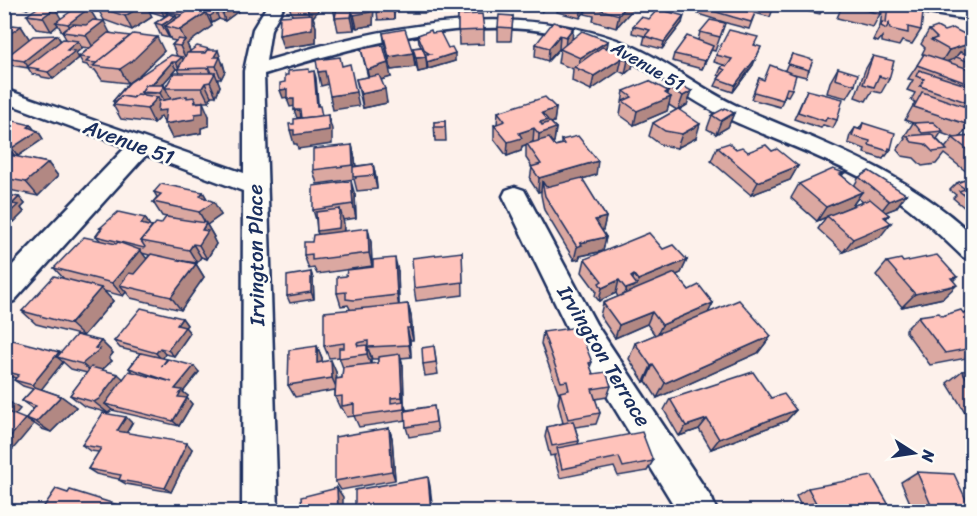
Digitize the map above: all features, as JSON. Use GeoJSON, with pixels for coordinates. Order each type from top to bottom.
{"type":"FeatureCollection","features":[{"type":"Feature","properties":{"kind":"street","name":"Irvington Place"},"geometry":{"type":"LineString","coordinates":[[260,512],[254,71],[262,29],[277,4]]}},
{"type":"Feature","properties":{"kind":"street"},"geometry":{"type":"LineString","coordinates":[[909,4],[972,14]]}},
{"type":"Feature","properties":{"kind":"street","name":"Avenue 51"},"geometry":{"type":"LineString","coordinates":[[254,71],[432,21],[512,18],[568,28],[612,45],[715,105],[841,158],[889,183],[941,220],[972,250]]}},
{"type":"Feature","properties":{"kind":"street","name":"Avenue 51"},"geometry":{"type":"LineString","coordinates":[[4,95],[140,147],[255,186]]}},
{"type":"Feature","properties":{"kind":"street"},"geometry":{"type":"LineString","coordinates":[[4,293],[140,147]]}},
{"type":"Feature","properties":{"kind":"street","name":"Irvington Terrace"},"geometry":{"type":"LineString","coordinates":[[516,196],[585,333],[699,512]]}},
{"type":"Feature","properties":{"kind":"building"},"geometry":{"type":"Polygon","coordinates":[[[102,4],[145,4],[125,16],[97,7],[102,4]]]}},
{"type":"Feature","properties":{"kind":"building"},"geometry":{"type":"Polygon","coordinates":[[[146,4],[167,4],[161,9],[146,4]]]}},
{"type":"Feature","properties":{"kind":"building"},"geometry":{"type":"Polygon","coordinates":[[[178,4],[201,4],[182,15],[166,12],[178,4]]]}},
{"type":"Feature","properties":{"kind":"building"},"geometry":{"type":"Polygon","coordinates":[[[212,4],[236,4],[223,14],[216,12],[210,16],[201,12],[212,4]]]}},
{"type":"Feature","properties":{"kind":"building"},"geometry":{"type":"Polygon","coordinates":[[[290,4],[309,4],[307,7],[289,6],[290,4]]]}},
{"type":"Feature","properties":{"kind":"building"},"geometry":{"type":"Polygon","coordinates":[[[334,4],[371,4],[370,12],[354,15],[352,12],[351,17],[335,18],[337,8],[333,8],[334,4]]]}},
{"type":"Feature","properties":{"kind":"building"},"geometry":{"type":"Polygon","coordinates":[[[376,4],[393,4],[393,5],[376,6],[376,4]]]}},
{"type":"Feature","properties":{"kind":"building"},"geometry":{"type":"Polygon","coordinates":[[[588,4],[599,4],[595,9],[586,7],[588,4]]]}},
{"type":"Feature","properties":{"kind":"building"},"geometry":{"type":"Polygon","coordinates":[[[599,4],[628,4],[619,15],[595,8],[599,4]]]}},
{"type":"Feature","properties":{"kind":"building"},"geometry":{"type":"Polygon","coordinates":[[[702,4],[722,4],[755,13],[751,22],[700,7],[702,4]]]}},
{"type":"Feature","properties":{"kind":"building"},"geometry":{"type":"Polygon","coordinates":[[[844,4],[883,4],[880,14],[844,4]]]}},
{"type":"Feature","properties":{"kind":"building"},"geometry":{"type":"Polygon","coordinates":[[[888,4],[924,5],[921,30],[908,27],[908,33],[890,29],[889,23],[886,29],[881,26],[882,22],[886,23],[888,4]]]}},
{"type":"Feature","properties":{"kind":"building"},"geometry":{"type":"Polygon","coordinates":[[[40,6],[55,8],[43,17],[27,15],[40,6]]]}},
{"type":"Feature","properties":{"kind":"building"},"geometry":{"type":"Polygon","coordinates":[[[77,7],[89,8],[68,24],[56,22],[77,7]]]}},
{"type":"Feature","properties":{"kind":"building"},"geometry":{"type":"Polygon","coordinates":[[[191,9],[206,13],[180,30],[165,26],[191,9]]]}},
{"type":"Feature","properties":{"kind":"building"},"geometry":{"type":"Polygon","coordinates":[[[658,9],[684,16],[664,42],[645,36],[650,30],[633,26],[641,17],[649,19],[658,9]]]}},
{"type":"Feature","properties":{"kind":"building"},"geometry":{"type":"Polygon","coordinates":[[[169,14],[176,16],[162,25],[155,23],[169,14]]]}},
{"type":"Feature","properties":{"kind":"building"},"geometry":{"type":"Polygon","coordinates":[[[312,14],[312,29],[279,35],[280,16],[312,14]]]}},
{"type":"Feature","properties":{"kind":"building"},"geometry":{"type":"Polygon","coordinates":[[[482,14],[484,30],[458,31],[458,15],[482,14]]]}},
{"type":"Feature","properties":{"kind":"building"},"geometry":{"type":"Polygon","coordinates":[[[499,15],[513,16],[512,28],[498,27],[499,15]]]}},
{"type":"Feature","properties":{"kind":"building"},"geometry":{"type":"Polygon","coordinates":[[[93,20],[104,21],[86,35],[62,32],[73,24],[86,25],[93,20]]]}},
{"type":"Feature","properties":{"kind":"building"},"geometry":{"type":"Polygon","coordinates":[[[710,20],[725,23],[720,37],[700,32],[710,20]]]}},
{"type":"Feature","properties":{"kind":"building"},"geometry":{"type":"Polygon","coordinates":[[[553,22],[573,28],[566,37],[560,35],[549,48],[536,44],[553,22]]]}},
{"type":"Feature","properties":{"kind":"building"},"geometry":{"type":"Polygon","coordinates":[[[4,24],[21,26],[4,38],[4,24]]]}},
{"type":"Feature","properties":{"kind":"building"},"geometry":{"type":"Polygon","coordinates":[[[937,27],[944,31],[953,28],[972,38],[972,43],[949,50],[931,40],[937,38],[929,30],[937,27]]]}},
{"type":"Feature","properties":{"kind":"building"},"geometry":{"type":"Polygon","coordinates":[[[405,29],[413,53],[389,57],[383,33],[405,29]]]}},
{"type":"Feature","properties":{"kind":"building"},"geometry":{"type":"Polygon","coordinates":[[[431,30],[432,33],[440,32],[448,48],[452,47],[455,53],[427,62],[425,54],[430,54],[425,51],[418,35],[431,30]]]}},
{"type":"Feature","properties":{"kind":"building"},"geometry":{"type":"Polygon","coordinates":[[[729,30],[758,37],[754,45],[761,47],[756,58],[735,85],[718,79],[725,70],[721,68],[723,65],[727,66],[732,59],[716,55],[729,30]]]}},
{"type":"Feature","properties":{"kind":"building"},"geometry":{"type":"Polygon","coordinates":[[[582,31],[608,41],[580,58],[560,49],[582,31]]]}},
{"type":"Feature","properties":{"kind":"building"},"geometry":{"type":"Polygon","coordinates":[[[108,33],[130,36],[97,63],[86,62],[90,58],[79,57],[108,33]]]}},
{"type":"Feature","properties":{"kind":"building"},"geometry":{"type":"Polygon","coordinates":[[[133,34],[157,37],[120,69],[93,66],[133,34]]]}},
{"type":"Feature","properties":{"kind":"building"},"geometry":{"type":"Polygon","coordinates":[[[57,35],[24,61],[5,58],[33,36],[57,35]]]}},
{"type":"Feature","properties":{"kind":"building"},"geometry":{"type":"Polygon","coordinates":[[[687,36],[713,46],[705,61],[674,54],[687,36]]]}},
{"type":"Feature","properties":{"kind":"building"},"geometry":{"type":"Polygon","coordinates":[[[63,39],[78,41],[67,50],[75,51],[54,68],[48,72],[27,67],[63,39]]]}},
{"type":"Feature","properties":{"kind":"building"},"geometry":{"type":"Polygon","coordinates":[[[178,39],[185,40],[180,46],[172,45],[178,39]]]}},
{"type":"Feature","properties":{"kind":"building"},"geometry":{"type":"Polygon","coordinates":[[[383,45],[388,63],[367,70],[361,49],[383,45]]]}},
{"type":"Feature","properties":{"kind":"building"},"geometry":{"type":"Polygon","coordinates":[[[197,46],[209,49],[204,53],[188,53],[197,46]]]}},
{"type":"Feature","properties":{"kind":"building"},"geometry":{"type":"Polygon","coordinates":[[[422,47],[426,57],[416,58],[413,48],[422,47]]]}},
{"type":"Feature","properties":{"kind":"building"},"geometry":{"type":"Polygon","coordinates":[[[602,47],[635,55],[628,60],[622,58],[594,76],[574,67],[602,47]]]}},
{"type":"Feature","properties":{"kind":"building"},"geometry":{"type":"Polygon","coordinates":[[[207,50],[218,50],[214,57],[220,57],[216,66],[178,69],[187,53],[205,53],[207,50]]]}},
{"type":"Feature","properties":{"kind":"building"},"geometry":{"type":"Polygon","coordinates":[[[960,52],[972,56],[972,63],[956,57],[960,52]]]}},
{"type":"Feature","properties":{"kind":"building"},"geometry":{"type":"Polygon","coordinates":[[[792,54],[813,60],[809,70],[788,64],[792,54]]]}},
{"type":"Feature","properties":{"kind":"building"},"geometry":{"type":"Polygon","coordinates":[[[924,54],[972,70],[972,85],[917,65],[924,54]]]}},
{"type":"Feature","properties":{"kind":"building"},"geometry":{"type":"Polygon","coordinates":[[[171,55],[182,57],[172,62],[151,85],[146,85],[141,92],[143,95],[137,94],[133,98],[121,96],[113,101],[130,82],[171,55]]]}},
{"type":"Feature","properties":{"kind":"building"},"geometry":{"type":"Polygon","coordinates":[[[873,56],[894,61],[889,79],[879,76],[874,87],[863,84],[873,56]]]}},
{"type":"Feature","properties":{"kind":"building"},"geometry":{"type":"Polygon","coordinates":[[[340,57],[342,66],[350,64],[356,92],[330,96],[325,71],[318,72],[316,60],[340,57]]]}},
{"type":"Feature","properties":{"kind":"building"},"geometry":{"type":"Polygon","coordinates":[[[770,65],[796,75],[792,89],[787,88],[783,100],[754,92],[759,78],[764,80],[770,65]]]}},
{"type":"Feature","properties":{"kind":"building"},"geometry":{"type":"Polygon","coordinates":[[[838,68],[858,74],[855,85],[835,79],[838,68]]]}},
{"type":"Feature","properties":{"kind":"building"},"geometry":{"type":"Polygon","coordinates":[[[309,69],[309,72],[314,71],[317,106],[320,106],[322,116],[301,118],[300,110],[294,110],[294,99],[287,99],[287,89],[280,90],[280,83],[285,82],[285,75],[288,75],[288,71],[309,69]]]}},
{"type":"Feature","properties":{"kind":"building"},"geometry":{"type":"Polygon","coordinates":[[[919,70],[972,87],[966,102],[920,86],[924,79],[916,76],[919,70]]]}},
{"type":"Feature","properties":{"kind":"building"},"geometry":{"type":"Polygon","coordinates":[[[174,73],[215,73],[210,82],[205,83],[202,88],[165,88],[174,73]]]}},
{"type":"Feature","properties":{"kind":"building"},"geometry":{"type":"Polygon","coordinates":[[[379,75],[385,89],[361,94],[356,79],[379,75]]]}},
{"type":"Feature","properties":{"kind":"building"},"geometry":{"type":"Polygon","coordinates":[[[649,81],[668,91],[665,93],[671,97],[637,111],[623,101],[632,97],[624,91],[649,81]]]}},
{"type":"Feature","properties":{"kind":"building"},"geometry":{"type":"Polygon","coordinates":[[[678,84],[692,91],[683,96],[669,89],[678,84]]]}},
{"type":"Feature","properties":{"kind":"building"},"geometry":{"type":"Polygon","coordinates":[[[146,85],[164,85],[160,93],[141,92],[146,85]]]}},
{"type":"Feature","properties":{"kind":"building"},"geometry":{"type":"Polygon","coordinates":[[[807,90],[843,99],[837,120],[827,117],[825,121],[798,112],[807,90]]]}},
{"type":"Feature","properties":{"kind":"building"},"geometry":{"type":"Polygon","coordinates":[[[922,92],[972,109],[969,125],[914,107],[922,92]]]}},
{"type":"Feature","properties":{"kind":"building"},"geometry":{"type":"Polygon","coordinates":[[[137,94],[158,97],[147,109],[113,105],[121,96],[133,98],[137,94]]]}},
{"type":"Feature","properties":{"kind":"building"},"geometry":{"type":"Polygon","coordinates":[[[187,96],[187,98],[194,97],[195,103],[203,102],[203,113],[195,114],[195,119],[164,124],[166,110],[158,111],[159,101],[187,96]]]}},
{"type":"Feature","properties":{"kind":"building"},"geometry":{"type":"Polygon","coordinates":[[[545,97],[556,108],[542,113],[548,120],[540,122],[542,125],[550,122],[556,128],[539,134],[534,128],[519,133],[522,138],[508,142],[494,125],[505,121],[498,112],[545,97]]]}},
{"type":"Feature","properties":{"kind":"building"},"geometry":{"type":"Polygon","coordinates":[[[725,108],[734,113],[721,121],[712,115],[725,108]]]}},
{"type":"Feature","properties":{"kind":"building"},"geometry":{"type":"Polygon","coordinates":[[[678,109],[700,124],[682,134],[665,131],[653,123],[678,109]]]}},
{"type":"Feature","properties":{"kind":"building"},"geometry":{"type":"Polygon","coordinates":[[[328,115],[329,130],[294,135],[294,130],[290,130],[289,124],[294,124],[294,119],[328,115]]]}},
{"type":"Feature","properties":{"kind":"building"},"geometry":{"type":"Polygon","coordinates":[[[10,120],[31,125],[28,127],[38,131],[12,148],[8,148],[4,146],[4,124],[10,120]]]}},
{"type":"Feature","properties":{"kind":"building"},"geometry":{"type":"Polygon","coordinates":[[[445,121],[445,127],[434,127],[434,122],[445,121]]]}},
{"type":"Feature","properties":{"kind":"building"},"geometry":{"type":"Polygon","coordinates":[[[933,122],[943,131],[922,133],[914,123],[933,122]]]}},
{"type":"Feature","properties":{"kind":"building"},"geometry":{"type":"Polygon","coordinates":[[[863,123],[895,133],[891,149],[889,148],[888,151],[869,145],[870,141],[852,136],[855,128],[861,130],[863,123]]]}},
{"type":"Feature","properties":{"kind":"building"},"geometry":{"type":"Polygon","coordinates":[[[931,134],[947,150],[933,152],[925,144],[912,142],[907,136],[931,134]]]}},
{"type":"Feature","properties":{"kind":"building"},"geometry":{"type":"Polygon","coordinates":[[[578,136],[598,161],[539,178],[531,167],[541,164],[527,144],[549,138],[555,146],[564,144],[561,140],[578,136]]]}},
{"type":"Feature","properties":{"kind":"building"},"geometry":{"type":"Polygon","coordinates":[[[972,136],[972,153],[953,138],[972,136]]]}},
{"type":"Feature","properties":{"kind":"building"},"geometry":{"type":"Polygon","coordinates":[[[729,143],[736,149],[742,147],[748,152],[766,145],[772,151],[777,149],[798,166],[758,182],[717,147],[729,143]]]}},
{"type":"Feature","properties":{"kind":"building"},"geometry":{"type":"Polygon","coordinates":[[[352,145],[353,165],[313,170],[313,149],[352,145]]]}},
{"type":"Feature","properties":{"kind":"building"},"geometry":{"type":"Polygon","coordinates":[[[4,154],[48,163],[26,182],[4,178],[4,154]]]}},
{"type":"Feature","properties":{"kind":"building"},"geometry":{"type":"Polygon","coordinates":[[[373,164],[374,175],[353,177],[353,167],[373,164]]]}},
{"type":"Feature","properties":{"kind":"building"},"geometry":{"type":"Polygon","coordinates":[[[833,169],[844,173],[840,174],[862,192],[826,207],[799,184],[833,169]]]}},
{"type":"Feature","properties":{"kind":"building"},"geometry":{"type":"Polygon","coordinates":[[[869,171],[906,194],[889,201],[859,177],[869,171]]]}},
{"type":"Feature","properties":{"kind":"building"},"geometry":{"type":"Polygon","coordinates":[[[972,177],[972,201],[959,191],[965,189],[957,183],[972,177]]]}},
{"type":"Feature","properties":{"kind":"building"},"geometry":{"type":"Polygon","coordinates":[[[582,178],[606,217],[595,220],[606,237],[580,243],[582,245],[577,247],[545,196],[542,181],[546,187],[582,178]]]}},
{"type":"Feature","properties":{"kind":"building"},"geometry":{"type":"Polygon","coordinates":[[[351,181],[353,204],[313,210],[313,186],[351,181]]]}},
{"type":"Feature","properties":{"kind":"building"},"geometry":{"type":"Polygon","coordinates":[[[161,184],[203,192],[200,196],[214,202],[199,212],[153,202],[161,194],[154,192],[161,184]]]}},
{"type":"Feature","properties":{"kind":"building"},"geometry":{"type":"Polygon","coordinates":[[[4,195],[19,197],[12,204],[18,205],[7,215],[4,215],[4,195]]]}},
{"type":"Feature","properties":{"kind":"building"},"geometry":{"type":"Polygon","coordinates":[[[870,199],[889,215],[884,217],[891,223],[853,239],[827,216],[870,199]]]}},
{"type":"Feature","properties":{"kind":"building"},"geometry":{"type":"Polygon","coordinates":[[[340,209],[339,228],[317,231],[316,212],[340,209]]]}},
{"type":"Feature","properties":{"kind":"building"},"geometry":{"type":"Polygon","coordinates":[[[118,212],[145,218],[141,224],[152,227],[141,241],[144,248],[96,236],[102,228],[100,228],[118,212]]]}},
{"type":"Feature","properties":{"kind":"building"},"geometry":{"type":"Polygon","coordinates":[[[166,217],[206,223],[202,230],[208,231],[199,245],[193,244],[189,250],[141,241],[156,223],[161,224],[166,217]]]}},
{"type":"Feature","properties":{"kind":"building"},"geometry":{"type":"Polygon","coordinates":[[[368,228],[369,253],[312,260],[312,254],[304,255],[304,242],[312,242],[313,235],[368,228]]]}},
{"type":"Feature","properties":{"kind":"building"},"geometry":{"type":"Polygon","coordinates":[[[649,233],[663,249],[673,245],[687,260],[638,280],[634,275],[631,277],[637,285],[626,289],[619,280],[602,288],[599,283],[602,281],[585,259],[649,233]]]}},
{"type":"Feature","properties":{"kind":"building"},"geometry":{"type":"Polygon","coordinates":[[[84,237],[116,244],[118,242],[140,250],[112,283],[54,268],[84,237]]]}},
{"type":"Feature","properties":{"kind":"building"},"geometry":{"type":"Polygon","coordinates":[[[462,252],[463,282],[414,288],[412,258],[462,252]]]}},
{"type":"Feature","properties":{"kind":"building"},"geometry":{"type":"Polygon","coordinates":[[[151,254],[196,264],[171,297],[120,285],[129,273],[134,274],[151,254]]]}},
{"type":"Feature","properties":{"kind":"building"},"geometry":{"type":"Polygon","coordinates":[[[937,255],[957,277],[951,278],[957,285],[915,294],[887,262],[901,259],[903,262],[937,255]]]}},
{"type":"Feature","properties":{"kind":"building"},"geometry":{"type":"Polygon","coordinates":[[[395,258],[397,295],[354,300],[346,299],[346,292],[337,293],[337,277],[346,276],[347,270],[373,267],[373,260],[395,258]]]}},
{"type":"Feature","properties":{"kind":"building"},"geometry":{"type":"Polygon","coordinates":[[[311,272],[311,292],[287,296],[287,276],[311,272]]]}},
{"type":"Feature","properties":{"kind":"building"},"geometry":{"type":"Polygon","coordinates":[[[675,273],[689,290],[699,285],[713,303],[662,325],[652,312],[619,325],[603,303],[675,273]]]}},
{"type":"Feature","properties":{"kind":"building"},"geometry":{"type":"Polygon","coordinates":[[[54,276],[101,288],[70,324],[22,311],[54,276]]]}},
{"type":"Feature","properties":{"kind":"building"},"geometry":{"type":"Polygon","coordinates":[[[739,300],[771,336],[665,383],[635,343],[739,300]]]}},
{"type":"Feature","properties":{"kind":"building"},"geometry":{"type":"Polygon","coordinates":[[[408,304],[409,345],[368,347],[368,341],[357,343],[358,346],[367,345],[367,354],[339,358],[339,348],[344,348],[344,343],[324,346],[324,312],[408,304]]]}},
{"type":"Feature","properties":{"kind":"building"},"geometry":{"type":"Polygon","coordinates":[[[141,308],[182,318],[177,325],[185,327],[168,350],[160,348],[156,353],[114,341],[141,308]]]}},
{"type":"Feature","properties":{"kind":"building"},"geometry":{"type":"Polygon","coordinates":[[[961,310],[964,314],[972,312],[972,348],[945,353],[919,316],[939,313],[942,316],[961,310]]]}},
{"type":"Feature","properties":{"kind":"building"},"geometry":{"type":"Polygon","coordinates":[[[578,327],[592,362],[589,363],[593,374],[606,372],[611,386],[592,389],[600,413],[568,419],[560,392],[569,390],[567,381],[561,382],[543,332],[578,327]]]}},
{"type":"Feature","properties":{"kind":"building"},"geometry":{"type":"Polygon","coordinates":[[[76,335],[101,341],[95,348],[100,349],[82,364],[57,357],[76,335]]]}},
{"type":"Feature","properties":{"kind":"building"},"geometry":{"type":"Polygon","coordinates":[[[13,340],[59,352],[32,385],[14,380],[19,375],[4,371],[4,346],[6,347],[13,340]]]}},
{"type":"Feature","properties":{"kind":"building"},"geometry":{"type":"Polygon","coordinates":[[[317,346],[317,363],[331,360],[332,378],[288,385],[289,350],[317,346]]]}},
{"type":"Feature","properties":{"kind":"building"},"geometry":{"type":"Polygon","coordinates":[[[434,346],[436,362],[423,364],[422,348],[434,346]]]}},
{"type":"Feature","properties":{"kind":"building"},"geometry":{"type":"Polygon","coordinates":[[[141,353],[167,359],[161,367],[168,359],[194,366],[175,389],[182,390],[178,397],[187,398],[173,421],[105,404],[129,371],[172,382],[129,368],[141,353]]]}},
{"type":"Feature","properties":{"kind":"building"},"geometry":{"type":"Polygon","coordinates":[[[400,354],[402,397],[391,398],[391,403],[404,401],[404,409],[354,416],[354,404],[342,406],[342,396],[335,397],[336,379],[342,378],[343,367],[378,363],[378,357],[400,354]]]}},
{"type":"Feature","properties":{"kind":"building"},"geometry":{"type":"Polygon","coordinates":[[[91,367],[118,374],[99,399],[94,402],[70,395],[91,367]]]}},
{"type":"Feature","properties":{"kind":"building"},"geometry":{"type":"Polygon","coordinates":[[[972,370],[972,387],[962,371],[972,370]]]}},
{"type":"Feature","properties":{"kind":"building"},"geometry":{"type":"Polygon","coordinates":[[[753,372],[771,398],[784,394],[796,410],[719,439],[707,419],[686,426],[670,399],[753,372]]]}},
{"type":"Feature","properties":{"kind":"building"},"geometry":{"type":"Polygon","coordinates":[[[35,387],[61,396],[36,422],[26,418],[36,406],[22,401],[35,387]]]}},
{"type":"Feature","properties":{"kind":"building"},"geometry":{"type":"Polygon","coordinates":[[[4,401],[11,403],[5,411],[25,419],[4,444],[4,401]]]}},
{"type":"Feature","properties":{"kind":"building"},"geometry":{"type":"Polygon","coordinates":[[[434,406],[436,422],[406,427],[405,411],[434,406]]]}},
{"type":"Feature","properties":{"kind":"building"},"geometry":{"type":"Polygon","coordinates":[[[103,413],[126,417],[117,431],[187,443],[165,488],[119,480],[121,475],[88,469],[101,448],[82,445],[103,413]]]}},
{"type":"Feature","properties":{"kind":"building"},"geometry":{"type":"Polygon","coordinates":[[[573,421],[579,441],[552,446],[547,427],[573,421]]]}},
{"type":"Feature","properties":{"kind":"building"},"geometry":{"type":"Polygon","coordinates":[[[389,428],[392,471],[335,481],[335,437],[389,428]]]}},
{"type":"Feature","properties":{"kind":"building"},"geometry":{"type":"Polygon","coordinates":[[[642,432],[653,461],[623,467],[619,457],[562,469],[557,448],[642,432]]]}},
{"type":"Feature","properties":{"kind":"building"},"geometry":{"type":"Polygon","coordinates":[[[917,472],[954,474],[972,512],[934,512],[917,472]]]}},
{"type":"Feature","properties":{"kind":"building"},"geometry":{"type":"Polygon","coordinates":[[[872,476],[893,512],[815,512],[811,504],[816,503],[808,488],[872,476]]]}},
{"type":"Feature","properties":{"kind":"building"},"geometry":{"type":"Polygon","coordinates":[[[428,477],[431,512],[355,512],[355,490],[428,477]]]}},
{"type":"Feature","properties":{"kind":"building"},"geometry":{"type":"Polygon","coordinates":[[[337,488],[338,512],[302,512],[301,497],[337,488]]]}},
{"type":"Feature","properties":{"kind":"building"},"geometry":{"type":"Polygon","coordinates":[[[56,489],[68,493],[70,490],[137,511],[40,512],[56,489]]]}}]}
